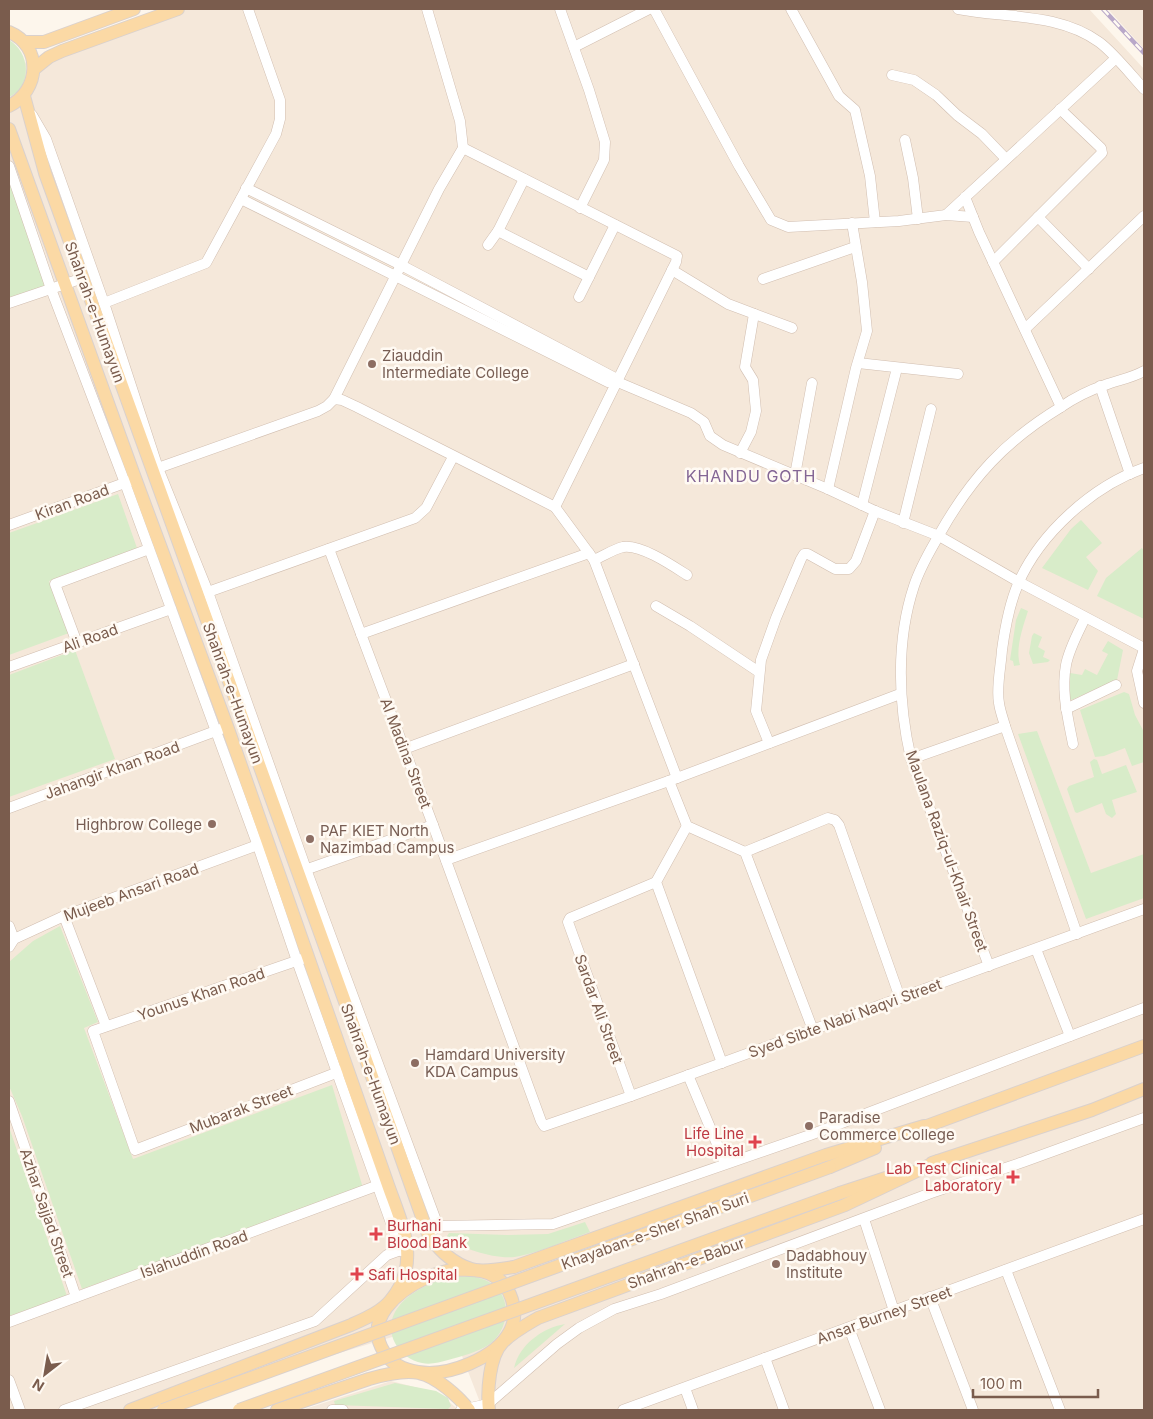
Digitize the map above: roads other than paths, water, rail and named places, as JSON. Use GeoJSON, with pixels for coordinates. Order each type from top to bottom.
{"type":"FeatureCollection","features":[{"type":"Feature","properties":{"kind":"main road"},"geometry":{"type":"LineString","coordinates":[[24,42],[44,42],[134,9]]}},
{"type":"Feature","properties":{"kind":"main road"},"geometry":{"type":"LineString","coordinates":[[34,70],[49,57],[62,51],[178,9]]}},
{"type":"Feature","properties":{"kind":"main road"},"geometry":{"type":"LineString","coordinates":[[9,19],[11,33],[24,42],[31,53],[34,70],[26,102],[9,106]]}},
{"type":"Feature","properties":{"kind":"main road","name":"Shahrah-e-Humayun"},"geometry":{"type":"LineString","coordinates":[[26,102],[45,173],[302,871],[367,1064],[428,1234],[446,1256],[472,1270]]}},
{"type":"Feature","properties":{"kind":"main road","name":"Shahrah-e-Humayun"},"geometry":{"type":"LineString","coordinates":[[9,128],[65,284],[130,480],[263,844],[405,1247],[408,1261],[404,1275],[390,1302]]}},
{"type":"Feature","properties":{"kind":"main road","name":"Khayaban-e-Sher Shah Suri"},"geometry":{"type":"LineString","coordinates":[[164,1410],[830,1167],[924,1126],[1144,1046]]}},
{"type":"Feature","properties":{"kind":"main road"},"geometry":{"type":"LineString","coordinates":[[342,1071],[367,1064]]}},
{"type":"Feature","properties":{"kind":"main road","name":"Khayaban-e-Sher Shah Suri"},"geometry":{"type":"LineString","coordinates":[[239,1410],[840,1193],[1092,1110],[1144,1089]]}},
{"type":"Feature","properties":{"kind":"main road"},"geometry":{"type":"LineString","coordinates":[[130,1410],[351,1325],[374,1313],[406,1288],[428,1277],[451,1270],[495,1270],[514,1267],[826,1155],[924,1126]]}},
{"type":"Feature","properties":{"kind":"main road","name":"Shahrah-e-Babur"},"geometry":{"type":"LineString","coordinates":[[501,1344],[521,1328],[538,1318],[845,1205],[938,1161]]}},
{"type":"Feature","properties":{"kind":"main road"},"geometry":{"type":"LineString","coordinates":[[405,1247],[428,1234]]}},
{"type":"Feature","properties":{"kind":"main road"},"geometry":{"type":"LineString","coordinates":[[472,1270],[492,1274],[505,1285],[513,1300],[514,1317],[511,1330],[501,1344],[490,1374],[489,1407]]}},
{"type":"Feature","properties":{"kind":"main road"},"geometry":{"type":"LineString","coordinates":[[390,1302],[381,1315],[377,1329],[379,1344],[388,1359],[402,1369],[420,1373],[448,1388],[466,1410]]}},
{"type":"Feature","properties":{"kind":"main road"},"geometry":{"type":"LineString","coordinates":[[278,1410],[384,1375],[440,1372],[462,1366],[484,1357],[501,1344]]}},
{"type":"Feature","properties":{"kind":"street"},"geometry":{"type":"LineString","coordinates":[[104,303],[206,263],[276,134],[280,119],[280,100],[248,9]]}},
{"type":"Feature","properties":{"kind":"street"},"geometry":{"type":"LineString","coordinates":[[158,468],[318,411],[334,399],[439,189],[463,148],[460,121],[427,9]]}},
{"type":"Feature","properties":{"kind":"street"},"geometry":{"type":"LineString","coordinates":[[560,9],[605,142],[604,160],[580,208]]}},
{"type":"Feature","properties":{"kind":"street"},"geometry":{"type":"LineString","coordinates":[[574,47],[650,9]]}},
{"type":"Feature","properties":{"kind":"street"},"geometry":{"type":"LineString","coordinates":[[654,9],[739,166],[772,220],[788,227],[918,219],[946,215],[973,217]]}},
{"type":"Feature","properties":{"kind":"street"},"geometry":{"type":"LineString","coordinates":[[791,9],[839,96],[855,110],[870,176],[875,222]]}},
{"type":"Feature","properties":{"kind":"street"},"geometry":{"type":"LineString","coordinates":[[958,9],[1064,24],[1078,30],[1100,43],[1144,89]]}},
{"type":"Feature","properties":{"kind":"street"},"geometry":{"type":"LineString","coordinates":[[946,215],[1115,59]]}},
{"type":"Feature","properties":{"kind":"street"},"geometry":{"type":"LineString","coordinates":[[892,75],[914,80],[936,95],[957,115],[982,134],[1006,159]]}},
{"type":"Feature","properties":{"kind":"street"},"geometry":{"type":"LineString","coordinates":[[26,102],[46,139],[104,303],[158,468],[208,592],[302,871],[438,1226]]}},
{"type":"Feature","properties":{"kind":"street"},"geometry":{"type":"LineString","coordinates":[[993,262],[1102,153],[1101,148],[1060,109]]}},
{"type":"Feature","properties":{"kind":"street"},"geometry":{"type":"LineString","coordinates":[[904,140],[913,178],[918,219]]}},
{"type":"Feature","properties":{"kind":"street"},"geometry":{"type":"LineString","coordinates":[[463,148],[677,256],[676,262],[555,507]]}},
{"type":"Feature","properties":{"kind":"street"},"geometry":{"type":"LineString","coordinates":[[9,166],[51,290],[130,480],[149,549],[171,609],[221,729]]}},
{"type":"Feature","properties":{"kind":"street"},"geometry":{"type":"LineString","coordinates":[[488,245],[498,231],[524,179]]}},
{"type":"Feature","properties":{"kind":"street"},"geometry":{"type":"LineString","coordinates":[[246,188],[400,265],[617,383]]}},
{"type":"Feature","properties":{"kind":"street"},"geometry":{"type":"LineString","coordinates":[[965,197],[993,262],[1061,407]]}},
{"type":"Feature","properties":{"kind":"street"},"geometry":{"type":"LineString","coordinates":[[241,199],[617,383],[691,413],[704,422],[710,436],[723,445],[903,523],[938,536],[1018,582],[1144,649],[1138,671],[1144,703]]}},
{"type":"Feature","properties":{"kind":"street"},"geometry":{"type":"LineString","coordinates":[[1025,329],[1144,216]]}},
{"type":"Feature","properties":{"kind":"street"},"geometry":{"type":"LineString","coordinates":[[1038,217],[1088,270]]}},
{"type":"Feature","properties":{"kind":"street"},"geometry":{"type":"LineString","coordinates":[[828,489],[867,331],[862,282],[852,224]]}},
{"type":"Feature","properties":{"kind":"street"},"geometry":{"type":"LineString","coordinates":[[579,297],[615,225]]}},
{"type":"Feature","properties":{"kind":"street"},"geometry":{"type":"LineString","coordinates":[[498,231],[589,277]]}},
{"type":"Feature","properties":{"kind":"street"},"geometry":{"type":"LineString","coordinates":[[763,279],[855,247]]}},
{"type":"Feature","properties":{"kind":"street"},"geometry":{"type":"LineString","coordinates":[[672,270],[728,304],[792,328]]}},
{"type":"Feature","properties":{"kind":"street"},"geometry":{"type":"LineString","coordinates":[[9,303],[83,278]]}},
{"type":"Feature","properties":{"kind":"street"},"geometry":{"type":"LineString","coordinates":[[740,453],[751,432],[756,411],[753,380],[745,367],[754,314]]}},
{"type":"Feature","properties":{"kind":"street"},"geometry":{"type":"LineString","coordinates":[[858,363],[958,374]]}},
{"type":"Feature","properties":{"kind":"street"},"geometry":{"type":"LineString","coordinates":[[862,505],[897,368]]}},
{"type":"Feature","properties":{"kind":"street","name":"Maulana Raziq-ul-Khair Street"},"geometry":{"type":"LineString","coordinates":[[989,966],[911,758],[905,733],[900,694],[903,644],[913,586],[925,559],[954,508],[1000,452],[1031,427],[1061,407],[1100,386],[1137,375],[1144,371]]}},
{"type":"Feature","properties":{"kind":"street"},"geometry":{"type":"LineString","coordinates":[[795,475],[812,383]]}},
{"type":"Feature","properties":{"kind":"street"},"geometry":{"type":"LineString","coordinates":[[1100,386],[1130,474]]}},
{"type":"Feature","properties":{"kind":"street"},"geometry":{"type":"LineString","coordinates":[[334,399],[342,400],[357,407],[555,507],[592,556],[634,664],[687,826],[656,882],[722,1063]]}},
{"type":"Feature","properties":{"kind":"street"},"geometry":{"type":"LineString","coordinates":[[903,523],[931,409]]}},
{"type":"Feature","properties":{"kind":"street"},"geometry":{"type":"LineString","coordinates":[[208,592],[421,514],[453,457]]}},
{"type":"Feature","properties":{"kind":"street"},"geometry":{"type":"LineString","coordinates":[[1077,934],[998,702],[1005,627],[1018,582],[1031,558],[1050,535],[1072,512],[1104,486],[1144,468]]}},
{"type":"Feature","properties":{"kind":"street","name":"Kiran Road"},"geometry":{"type":"LineString","coordinates":[[9,525],[130,480]]}},
{"type":"Feature","properties":{"kind":"street"},"geometry":{"type":"LineString","coordinates":[[769,744],[756,711],[761,660],[776,618],[804,554],[808,554],[835,569],[849,569],[856,561],[876,511]]}},
{"type":"Feature","properties":{"kind":"street"},"geometry":{"type":"LineString","coordinates":[[361,634],[592,556],[624,547],[662,559],[687,576]]}},
{"type":"Feature","properties":{"kind":"street"},"geometry":{"type":"LineString","coordinates":[[77,642],[55,584],[149,549]]}},
{"type":"Feature","properties":{"kind":"street","name":"Al Madina Street"},"geometry":{"type":"LineString","coordinates":[[329,549],[544,1126]]}},
{"type":"Feature","properties":{"kind":"street"},"geometry":{"type":"LineString","coordinates":[[656,606],[760,672]]}},
{"type":"Feature","properties":{"kind":"street","name":"Ali Road"},"geometry":{"type":"LineString","coordinates":[[9,667],[171,609]]}},
{"type":"Feature","properties":{"kind":"street"},"geometry":{"type":"LineString","coordinates":[[1073,744],[1066,709],[1064,683],[1066,665],[1085,618]]}},
{"type":"Feature","properties":{"kind":"street"},"geometry":{"type":"LineString","coordinates":[[404,749],[634,664]]}},
{"type":"Feature","properties":{"kind":"street"},"geometry":{"type":"LineString","coordinates":[[1066,709],[1116,685]]}},
{"type":"Feature","properties":{"kind":"street"},"geometry":{"type":"LineString","coordinates":[[446,860],[769,744],[900,694]]}},
{"type":"Feature","properties":{"kind":"street"},"geometry":{"type":"LineString","coordinates":[[911,758],[1005,726]]}},
{"type":"Feature","properties":{"kind":"street","name":"Jahangir Khan Road"},"geometry":{"type":"LineString","coordinates":[[9,808],[221,729]]}},
{"type":"Feature","properties":{"kind":"street"},"geometry":{"type":"LineString","coordinates":[[744,852],[828,818],[835,820],[839,825],[900,998]]}},
{"type":"Feature","properties":{"kind":"street"},"geometry":{"type":"LineString","coordinates":[[302,871],[433,825]]}},
{"type":"Feature","properties":{"kind":"street"},"geometry":{"type":"LineString","coordinates":[[687,826],[744,852],[813,1030]]}},
{"type":"Feature","properties":{"kind":"street","name":"Mujeeb Ansari Road"},"geometry":{"type":"LineString","coordinates":[[11,943],[64,916],[263,844]]}},
{"type":"Feature","properties":{"kind":"street","name":"Sardar Ali Street"},"geometry":{"type":"LineString","coordinates":[[631,1096],[568,922],[570,918],[656,882]]}},
{"type":"Feature","properties":{"kind":"street","name":"Syed Sibte Nabi Naqvi Street"},"geometry":{"type":"LineString","coordinates":[[544,1126],[1144,909]]}},
{"type":"Feature","properties":{"kind":"street"},"geometry":{"type":"LineString","coordinates":[[64,916],[106,1026]]}},
{"type":"Feature","properties":{"kind":"street"},"geometry":{"type":"LineString","coordinates":[[9,926],[11,943]]}},
{"type":"Feature","properties":{"kind":"street"},"geometry":{"type":"LineString","coordinates":[[1036,949],[1070,1036]]}},
{"type":"Feature","properties":{"kind":"street","name":"Younus Khan Road"},"geometry":{"type":"LineString","coordinates":[[136,1150],[93,1031],[302,959]]}},
{"type":"Feature","properties":{"kind":"street"},"geometry":{"type":"LineString","coordinates":[[428,1234],[438,1226],[553,1224],[810,1135],[1144,1008]]}},
{"type":"Feature","properties":{"kind":"street","name":"Mubarak Street"},"geometry":{"type":"LineString","coordinates":[[136,1150],[342,1071]]}},
{"type":"Feature","properties":{"kind":"street"},"geometry":{"type":"LineString","coordinates":[[688,1075],[725,1163]]}},
{"type":"Feature","properties":{"kind":"street","name":"Azhar Sajjad Street"},"geometry":{"type":"LineString","coordinates":[[9,1100],[76,1297]]}},
{"type":"Feature","properties":{"kind":"street"},"geometry":{"type":"LineString","coordinates":[[466,1410],[489,1407],[557,1344],[579,1328],[614,1309],[670,1291],[931,1193],[1144,1118]]}},
{"type":"Feature","properties":{"kind":"street","name":"Islahuddin Road"},"geometry":{"type":"LineString","coordinates":[[9,1322],[383,1184]]}},
{"type":"Feature","properties":{"kind":"street"},"geometry":{"type":"LineString","coordinates":[[864,1219],[894,1311]]}},
{"type":"Feature","properties":{"kind":"street","name":"Ansar Burney Street"},"geometry":{"type":"LineString","coordinates":[[623,1410],[1144,1219]]}},
{"type":"Feature","properties":{"kind":"street"},"geometry":{"type":"LineString","coordinates":[[64,1410],[315,1321],[387,1255],[405,1247]]}},
{"type":"Feature","properties":{"kind":"street"},"geometry":{"type":"LineString","coordinates":[[1006,1270],[1060,1410]]}},
{"type":"Feature","properties":{"kind":"street"},"geometry":{"type":"LineString","coordinates":[[930,1298],[973,1410]]}},
{"type":"Feature","properties":{"kind":"street"},"geometry":{"type":"LineString","coordinates":[[849,1328],[880,1410]]}},
{"type":"Feature","properties":{"kind":"street"},"geometry":{"type":"LineString","coordinates":[[765,1358],[784,1410]]}},
{"type":"Feature","properties":{"kind":"street"},"geometry":{"type":"LineString","coordinates":[[9,1380],[20,1410]]}},
{"type":"Feature","properties":{"kind":"street"},"geometry":{"type":"LineString","coordinates":[[685,1388],[693,1410]]}},
{"type":"Feature","properties":{"kind":"street"},"geometry":{"type":"LineString","coordinates":[[332,1410],[343,1410]]}},
{"type":"Feature","properties":{"kind":"railway"},"geometry":{"type":"LineString","coordinates":[[1103,9],[1144,53]]}},
{"type":"Feature","properties":{"kind":"place","name":"Ziauddin Intermediate College"},"geometry":{"type":"Point","coordinates":[372,364]}},
{"type":"Feature","properties":{"kind":"place","name":"Highbrow College"},"geometry":{"type":"Point","coordinates":[212,824]}},
{"type":"Feature","properties":{"kind":"place","name":"PAF KIET North Nazimbad Campus"},"geometry":{"type":"Point","coordinates":[310,839]}},
{"type":"Feature","properties":{"kind":"place","name":"Hamdard University KDA Campus"},"geometry":{"type":"Point","coordinates":[415,1063]}},
{"type":"Feature","properties":{"kind":"place","name":"Paradise Commerce College"},"geometry":{"type":"Point","coordinates":[809,1126]}},
{"type":"Feature","properties":{"kind":"place","name":"Life Line Hospital"},"geometry":{"type":"Point","coordinates":[755,1142]}},
{"type":"Feature","properties":{"kind":"place","name":"Lab Test Clinical Laboratory"},"geometry":{"type":"Point","coordinates":[1013,1177]}},
{"type":"Feature","properties":{"kind":"place","name":"Burhani Blood Bank"},"geometry":{"type":"Point","coordinates":[376,1234]}},
{"type":"Feature","properties":{"kind":"place","name":"Dadabhouy Institute"},"geometry":{"type":"Point","coordinates":[776,1264]}},
{"type":"Feature","properties":{"kind":"place","name":"Safi Hospital"},"geometry":{"type":"Point","coordinates":[357,1274]}},
{"type":"Feature","properties":{"kind":"district","name":"KHANDU GOTH"},"geometry":{"type":"Point","coordinates":[751,476]}}]}
